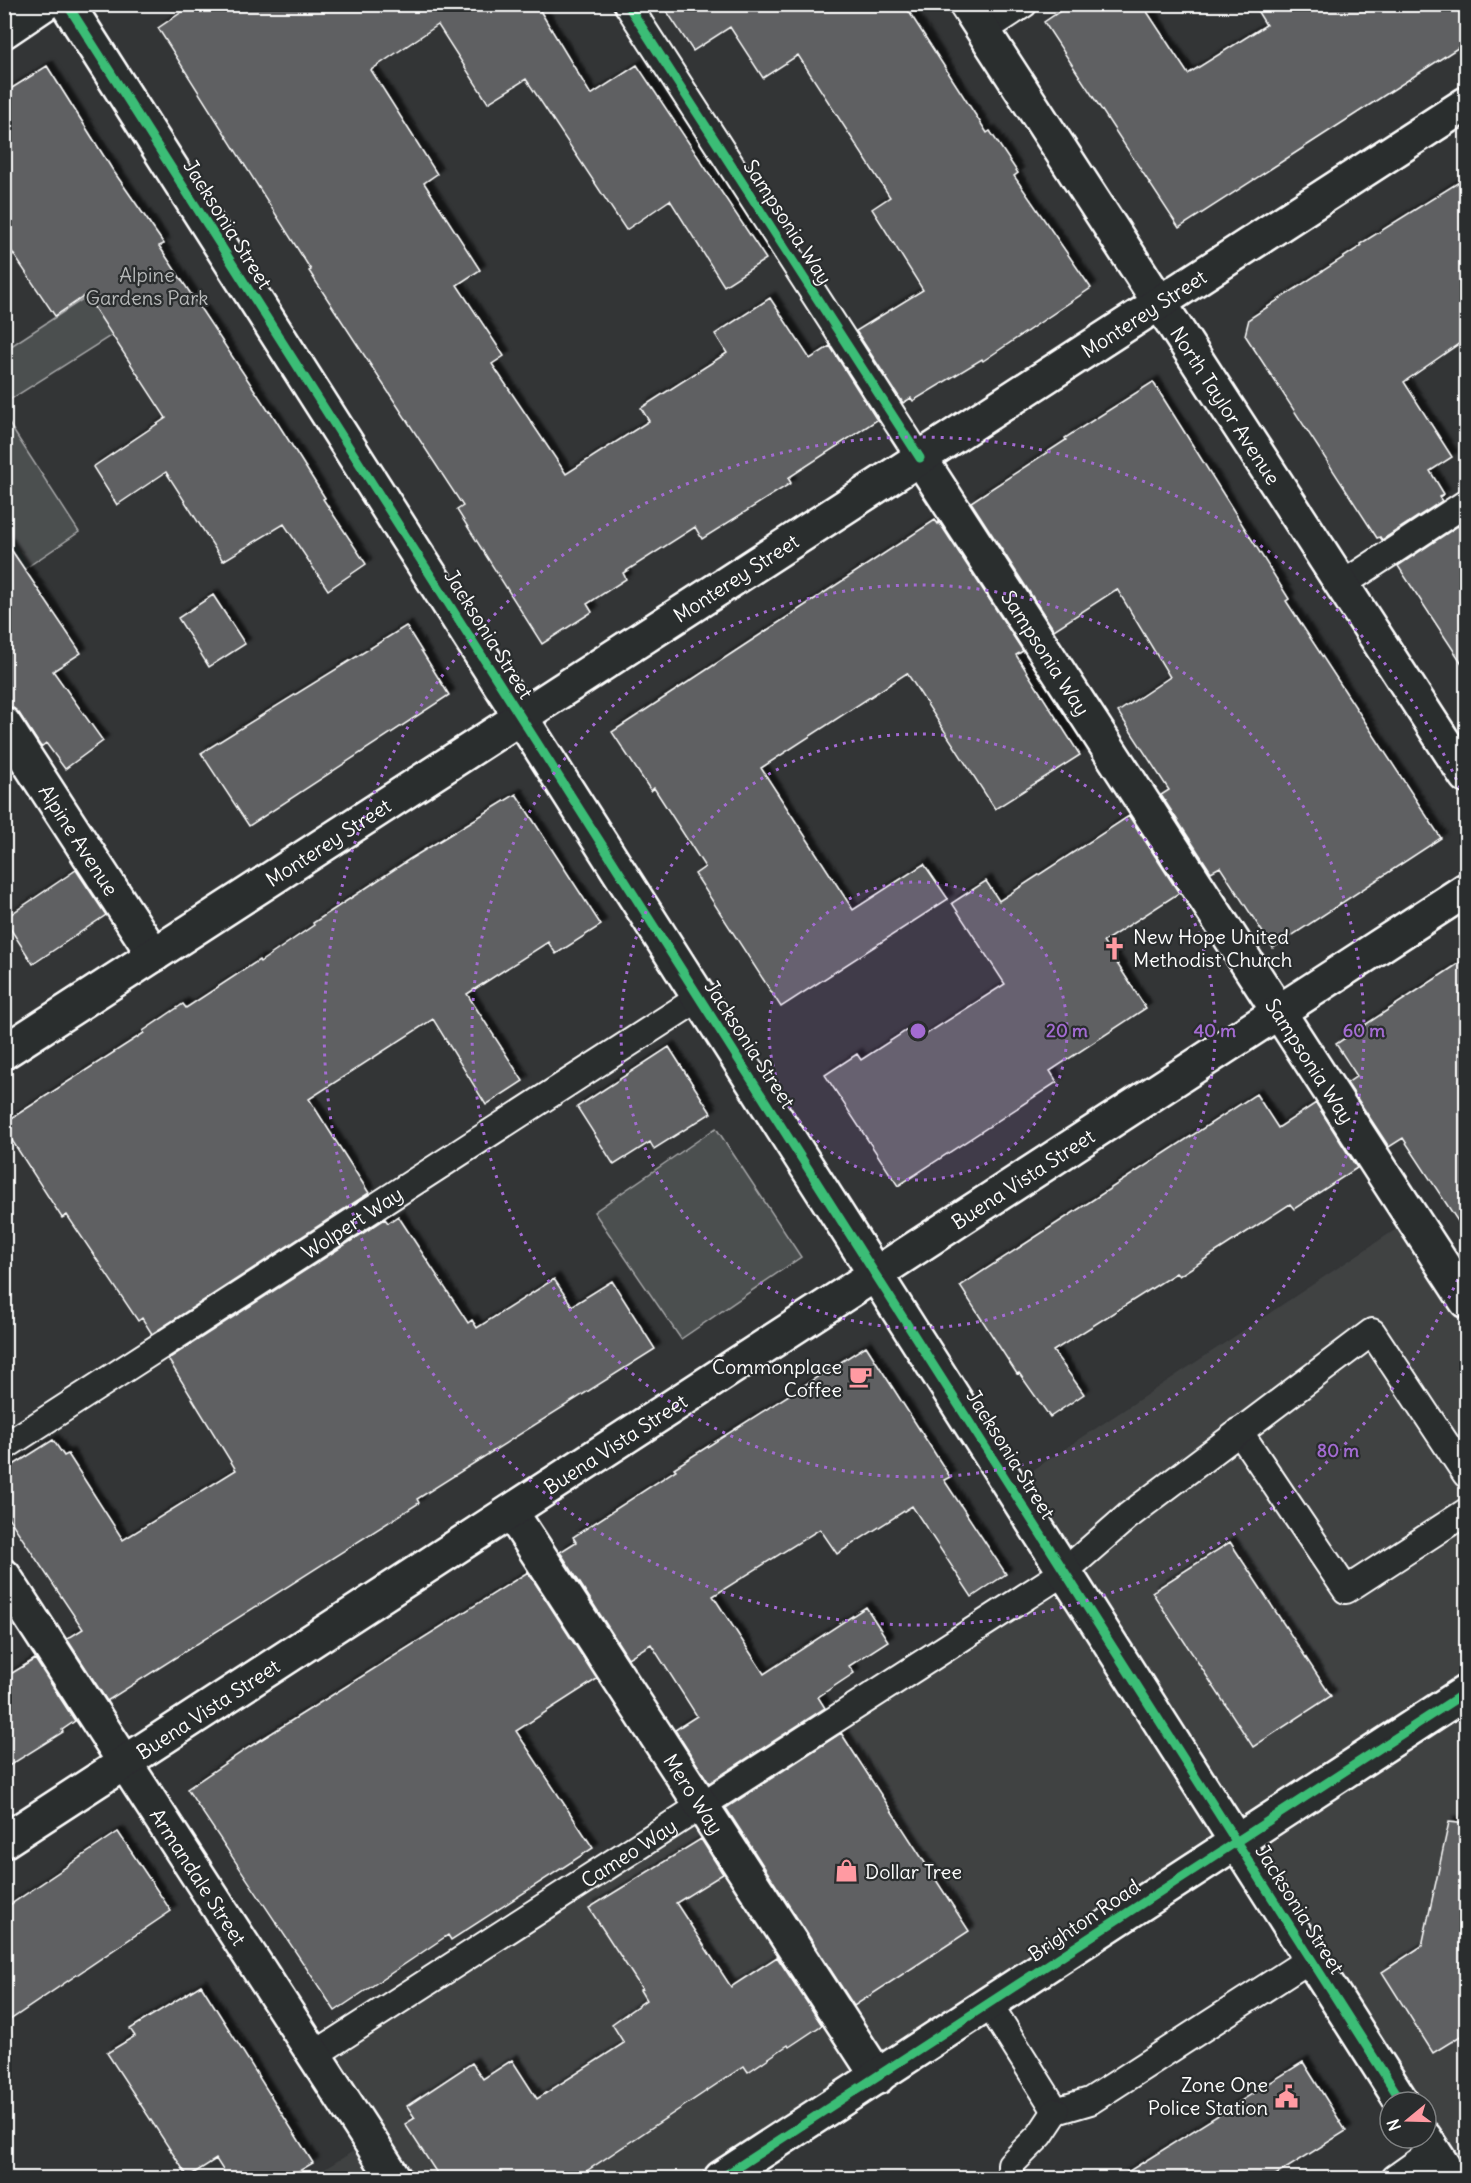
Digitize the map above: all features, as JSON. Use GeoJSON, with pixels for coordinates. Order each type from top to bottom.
{"type":"FeatureCollection","features":[{"type":"Feature","properties":{"kind":"street"},"geometry":{"type":"LineString","coordinates":[[4,31],[45,4]]}},
{"type":"Feature","properties":{"kind":"street","name":"Jacksonia Street"},"geometry":{"type":"LineString","coordinates":[[67,4],[1394,2090]]}},
{"type":"Feature","properties":{"kind":"street","name":"North Taylor Avenue"},"geometry":{"type":"LineString","coordinates":[[974,18],[1467,776]]}},
{"type":"Feature","properties":{"kind":"street","name":"Monterey Street"},"geometry":{"type":"LineString","coordinates":[[4,1052],[1467,104]]}},
{"type":"Feature","properties":{"kind":"street","name":"Sampsonia Way"},"geometry":{"type":"LineString","coordinates":[[920,458],[1467,1301]]}},
{"type":"Feature","properties":{"kind":"street","name":"Alpine Avenue"},"geometry":{"type":"LineString","coordinates":[[4,724],[154,955]]}},
{"type":"Feature","properties":{"kind":"street","name":"Buena Vista Street"},"geometry":{"type":"LineString","coordinates":[[4,1840],[1467,890]]}},
{"type":"Feature","properties":{"kind":"street","name":"Mero Way"},"geometry":{"type":"LineString","coordinates":[[511,1512],[878,2077]]}},
{"type":"Feature","properties":{"kind":"street","name":"Armandale Street"},"geometry":{"type":"LineString","coordinates":[[4,1576],[394,2178]]}},
{"type":"Feature","properties":{"kind":"street","name":"Brighton Road"},"geometry":{"type":"LineString","coordinates":[[721,2178],[1467,1692]]}},
{"type":"Feature","properties":{"kind":"street"},"geometry":{"type":"LineString","coordinates":[[1433,2150],[1450,2178]]}},
{"type":"Feature","properties":{"kind":"lane","name":"Sampsonia Way"},"geometry":{"type":"LineString","coordinates":[[627,4],[920,458]]}},
{"type":"Feature","properties":{"kind":"lane"},"geometry":{"type":"LineString","coordinates":[[974,18],[1024,4]]}},
{"type":"Feature","properties":{"kind":"lane"},"geometry":{"type":"LineString","coordinates":[[1343,584],[1467,503]]}},
{"type":"Feature","properties":{"kind":"lane","name":"Wolpert Way"},"geometry":{"type":"LineString","coordinates":[[4,1447],[699,998]]}},
{"type":"Feature","properties":{"kind":"lane","name":"Cameo Way"},"geometry":{"type":"LineString","coordinates":[[314,2055],[1064,1572],[1128,1516],[1372,1332],[1467,1474]]}},
{"type":"Feature","properties":{"kind":"lane"},"geometry":{"type":"LineString","coordinates":[[1239,1431],[1346,1590],[1467,1512]]}},
{"type":"Feature","properties":{"kind":"lane"},"geometry":{"type":"LineString","coordinates":[[1011,2178],[1011,2164],[1040,2135],[1056,2111],[1090,2101],[1310,1959]]}},
{"type":"Feature","properties":{"kind":"lane"},"geometry":{"type":"LineString","coordinates":[[989,2004],[1056,2111]]}},
{"type":"Feature","properties":{"kind":"lane"},"geometry":{"type":"LineString","coordinates":[[1395,2178],[1423,2150]]}},
{"type":"Feature","properties":{"kind":"shaded area"},"geometry":{"type":"Polygon","coordinates":[[[1413,1218],[1466,1301],[1466,2178],[1438,2150],[1438,2090],[1394,2090],[1235,1841],[721,2178],[310,2178],[370,2141],[314,2055],[1064,1572],[1009,1486],[1413,1218]]]}},
{"type":"Feature","properties":{"kind":"green space","name":"Alpine Gardens Park"},"geometry":{"type":"Polygon","coordinates":[[[161,248],[186,288],[5,403],[5,350],[161,248]]]}},
{"type":"Feature","properties":{"kind":"green space"},"geometry":{"type":"Polygon","coordinates":[[[4,416],[79,532],[5,582],[4,582],[4,416]]]}},
{"type":"Feature","properties":{"kind":"green space"},"geometry":{"type":"Polygon","coordinates":[[[716,1128],[801,1257],[681,1339],[594,1212],[716,1128]]]}},
{"type":"Feature","properties":{"kind":"building"},"geometry":{"type":"Polygon","coordinates":[[[194,4],[536,4],[591,95],[637,65],[766,259],[724,286],[670,200],[626,230],[526,79],[488,103],[438,25],[371,70],[437,174],[424,183],[480,270],[457,285],[504,356],[492,364],[566,474],[649,421],[641,408],[727,353],[715,334],[770,298],[810,359],[830,346],[877,420],[788,478],[791,483],[702,539],[695,527],[623,573],[626,579],[587,604],[592,612],[542,644],[457,510],[463,506],[309,271],[311,270],[158,28],[194,4]]]}},
{"type":"Feature","properties":{"kind":"building"},"geometry":{"type":"Polygon","coordinates":[[[662,4],[904,4],[987,133],[990,131],[1018,173],[1014,176],[1091,288],[983,361],[982,359],[913,401],[911,398],[903,403],[856,331],[923,290],[872,209],[890,197],[798,55],[763,78],[730,27],[693,51],[662,4]]]}},
{"type":"Feature","properties":{"kind":"building"},"geometry":{"type":"Polygon","coordinates":[[[1071,4],[1142,4],[1188,74],[1266,25],[1253,4],[1467,4],[1467,42],[1179,228],[1044,22],[1071,4]]]}},
{"type":"Feature","properties":{"kind":"building"},"geometry":{"type":"Polygon","coordinates":[[[47,66],[112,169],[164,244],[159,246],[270,411],[325,498],[323,499],[366,564],[328,590],[284,524],[223,561],[166,472],[117,505],[93,467],[166,418],[86,295],[55,316],[4,240],[4,93],[47,66]]]}},
{"type":"Feature","properties":{"kind":"building"},"geometry":{"type":"Polygon","coordinates":[[[1467,177],[1467,338],[1404,382],[1452,457],[1430,471],[1444,494],[1439,497],[1442,501],[1382,540],[1380,537],[1377,538],[1245,335],[1249,319],[1361,246],[1360,244],[1467,177]]]}},
{"type":"Feature","properties":{"kind":"building"},"geometry":{"type":"Polygon","coordinates":[[[1153,382],[1289,599],[1286,601],[1441,838],[1273,948],[1220,867],[1211,872],[1161,795],[1169,790],[1118,712],[1170,677],[1117,589],[1054,630],[971,502],[1153,382]]]}},
{"type":"Feature","properties":{"kind":"building"},"geometry":{"type":"Polygon","coordinates":[[[935,520],[938,524],[939,522],[1023,651],[1016,655],[1080,755],[995,809],[907,673],[761,768],[853,910],[924,864],[948,899],[781,1007],[695,874],[705,867],[654,788],[651,791],[612,732],[935,520]]]}},
{"type":"Feature","properties":{"kind":"building"},"geometry":{"type":"Polygon","coordinates":[[[1458,526],[1467,538],[1467,671],[1398,566],[1458,526]]]}},
{"type":"Feature","properties":{"kind":"building"},"geometry":{"type":"Polygon","coordinates":[[[4,539],[81,653],[53,671],[103,741],[65,769],[46,743],[41,747],[19,713],[13,708],[4,706],[4,539]]]}},
{"type":"Feature","properties":{"kind":"building"},"geometry":{"type":"Polygon","coordinates":[[[213,595],[245,644],[209,667],[178,618],[213,595]]]}},
{"type":"Feature","properties":{"kind":"building"},"geometry":{"type":"Polygon","coordinates":[[[406,626],[449,695],[249,826],[201,753],[406,626]]]}},
{"type":"Feature","properties":{"kind":"building"},"geometry":{"type":"Polygon","coordinates":[[[516,794],[601,925],[556,954],[548,942],[467,994],[523,1081],[486,1105],[433,1019],[309,1099],[369,1193],[152,1334],[142,1318],[138,1321],[67,1215],[62,1218],[4,1128],[4,1123],[144,1033],[143,1031],[183,1004],[186,1008],[259,960],[260,962],[314,925],[313,923],[410,859],[516,794]]]}},
{"type":"Feature","properties":{"kind":"building"},"geometry":{"type":"Polygon","coordinates":[[[1129,816],[1179,893],[1103,942],[1146,1008],[1050,1071],[1057,1082],[898,1186],[825,1075],[857,1054],[861,1060],[907,1030],[914,1042],[1005,984],[952,903],[986,881],[999,901],[1129,816]]]}},
{"type":"Feature","properties":{"kind":"building"},"geometry":{"type":"Polygon","coordinates":[[[76,870],[106,915],[33,964],[4,919],[76,870]]]}},
{"type":"Feature","properties":{"kind":"building"},"geometry":{"type":"Polygon","coordinates":[[[1467,958],[1467,1235],[1403,1138],[1389,1147],[1347,1083],[1357,1076],[1336,1044],[1467,958]]]}},
{"type":"Feature","properties":{"kind":"building"},"geometry":{"type":"Polygon","coordinates":[[[669,1047],[711,1113],[654,1149],[650,1142],[614,1165],[577,1107],[669,1047]]]}},
{"type":"Feature","properties":{"kind":"building"},"geometry":{"type":"Polygon","coordinates":[[[1256,1094],[1278,1128],[1316,1103],[1357,1168],[1294,1209],[1290,1204],[1179,1276],[1176,1273],[1053,1351],[1084,1394],[1050,1417],[1019,1373],[1017,1374],[960,1286],[1256,1094]]]}},
{"type":"Feature","properties":{"kind":"building"},"geometry":{"type":"Polygon","coordinates":[[[398,1216],[468,1323],[472,1320],[477,1328],[554,1279],[572,1306],[612,1281],[655,1349],[417,1499],[419,1503],[107,1701],[67,1639],[83,1629],[4,1511],[4,1471],[53,1440],[64,1456],[68,1454],[123,1540],[236,1470],[168,1359],[385,1219],[388,1223],[398,1216]]]}},
{"type":"Feature","properties":{"kind":"building"},"geometry":{"type":"Polygon","coordinates":[[[866,1346],[950,1477],[944,1480],[1006,1574],[972,1597],[912,1506],[837,1554],[820,1529],[713,1596],[764,1674],[866,1607],[888,1641],[849,1666],[854,1673],[818,1697],[825,1708],[709,1783],[675,1730],[697,1716],[651,1644],[628,1658],[560,1552],[576,1542],[573,1537],[676,1470],[674,1468],[866,1346]]]}},
{"type":"Feature","properties":{"kind":"building"},"geometry":{"type":"Polygon","coordinates":[[[1230,1542],[1331,1696],[1253,1747],[1152,1592],[1230,1542]]]}},
{"type":"Feature","properties":{"kind":"building"},"geometry":{"type":"Polygon","coordinates":[[[528,1572],[597,1679],[516,1731],[593,1848],[451,1940],[448,1935],[335,2011],[187,1789],[251,1746],[528,1572]]]}},
{"type":"Feature","properties":{"kind":"building"},"geometry":{"type":"Polygon","coordinates":[[[35,1659],[75,1721],[62,1730],[63,1732],[4,1769],[4,1678],[35,1659]]]}},
{"type":"Feature","properties":{"kind":"building","name":"Dollar Tree"},"geometry":{"type":"Polygon","coordinates":[[[841,1733],[969,1931],[854,2006],[726,1808],[841,1733]]]}},
{"type":"Feature","properties":{"kind":"building"},"geometry":{"type":"Polygon","coordinates":[[[1449,1822],[1467,1824],[1467,2032],[1433,2053],[1382,1972],[1422,1946],[1449,1822]]]}},
{"type":"Feature","properties":{"kind":"building"},"geometry":{"type":"Polygon","coordinates":[[[118,1832],[171,1911],[4,2024],[4,1909],[118,1832]]]}},
{"type":"Feature","properties":{"kind":"building"},"geometry":{"type":"Polygon","coordinates":[[[701,1839],[723,1874],[676,1903],[731,1987],[777,1957],[822,2025],[748,2072],[744,2066],[576,2178],[440,2178],[405,2124],[415,2118],[407,2106],[472,2063],[483,2079],[512,2060],[537,2099],[624,2043],[612,2024],[646,2000],[640,1990],[642,1989],[589,1908],[701,1839]]]}},
{"type":"Feature","properties":{"kind":"building"},"geometry":{"type":"Polygon","coordinates":[[[201,1985],[313,2163],[287,2178],[228,2178],[216,2159],[188,2177],[107,2053],[135,2036],[130,2029],[201,1985]]]}},
{"type":"Feature","properties":{"kind":"building","name":"Zone One Police Station"},"geometry":{"type":"Polygon","coordinates":[[[1303,2062],[1346,2131],[1271,2178],[1118,2178],[1303,2062]]]}},
{"type":"Feature","properties":{"kind":"cycle path"},"geometry":{"type":"LineString","coordinates":[[67,4],[1394,2090]]}},
{"type":"Feature","properties":{"kind":"cycle path"},"geometry":{"type":"LineString","coordinates":[[627,4],[920,458]]}},
{"type":"Feature","properties":{"kind":"cycle path"},"geometry":{"type":"LineString","coordinates":[[721,2178],[1466,1692]]}},
{"type":"Feature","properties":{"kind":"place","name":"New Hope United Methodist Church"},"geometry":{"type":"Point","coordinates":[1115,948]}},
{"type":"Feature","properties":{"kind":"place","name":"Commonplace Coffee"},"geometry":{"type":"Point","coordinates":[860,1377]}},
{"type":"Feature","properties":{"kind":"place","name":"Dollar Tree"},"geometry":{"type":"Point","coordinates":[847,1871]}},
{"type":"Feature","properties":{"kind":"place","name":"Zone One Police Station"},"geometry":{"type":"Point","coordinates":[1286,2096]}}]}
